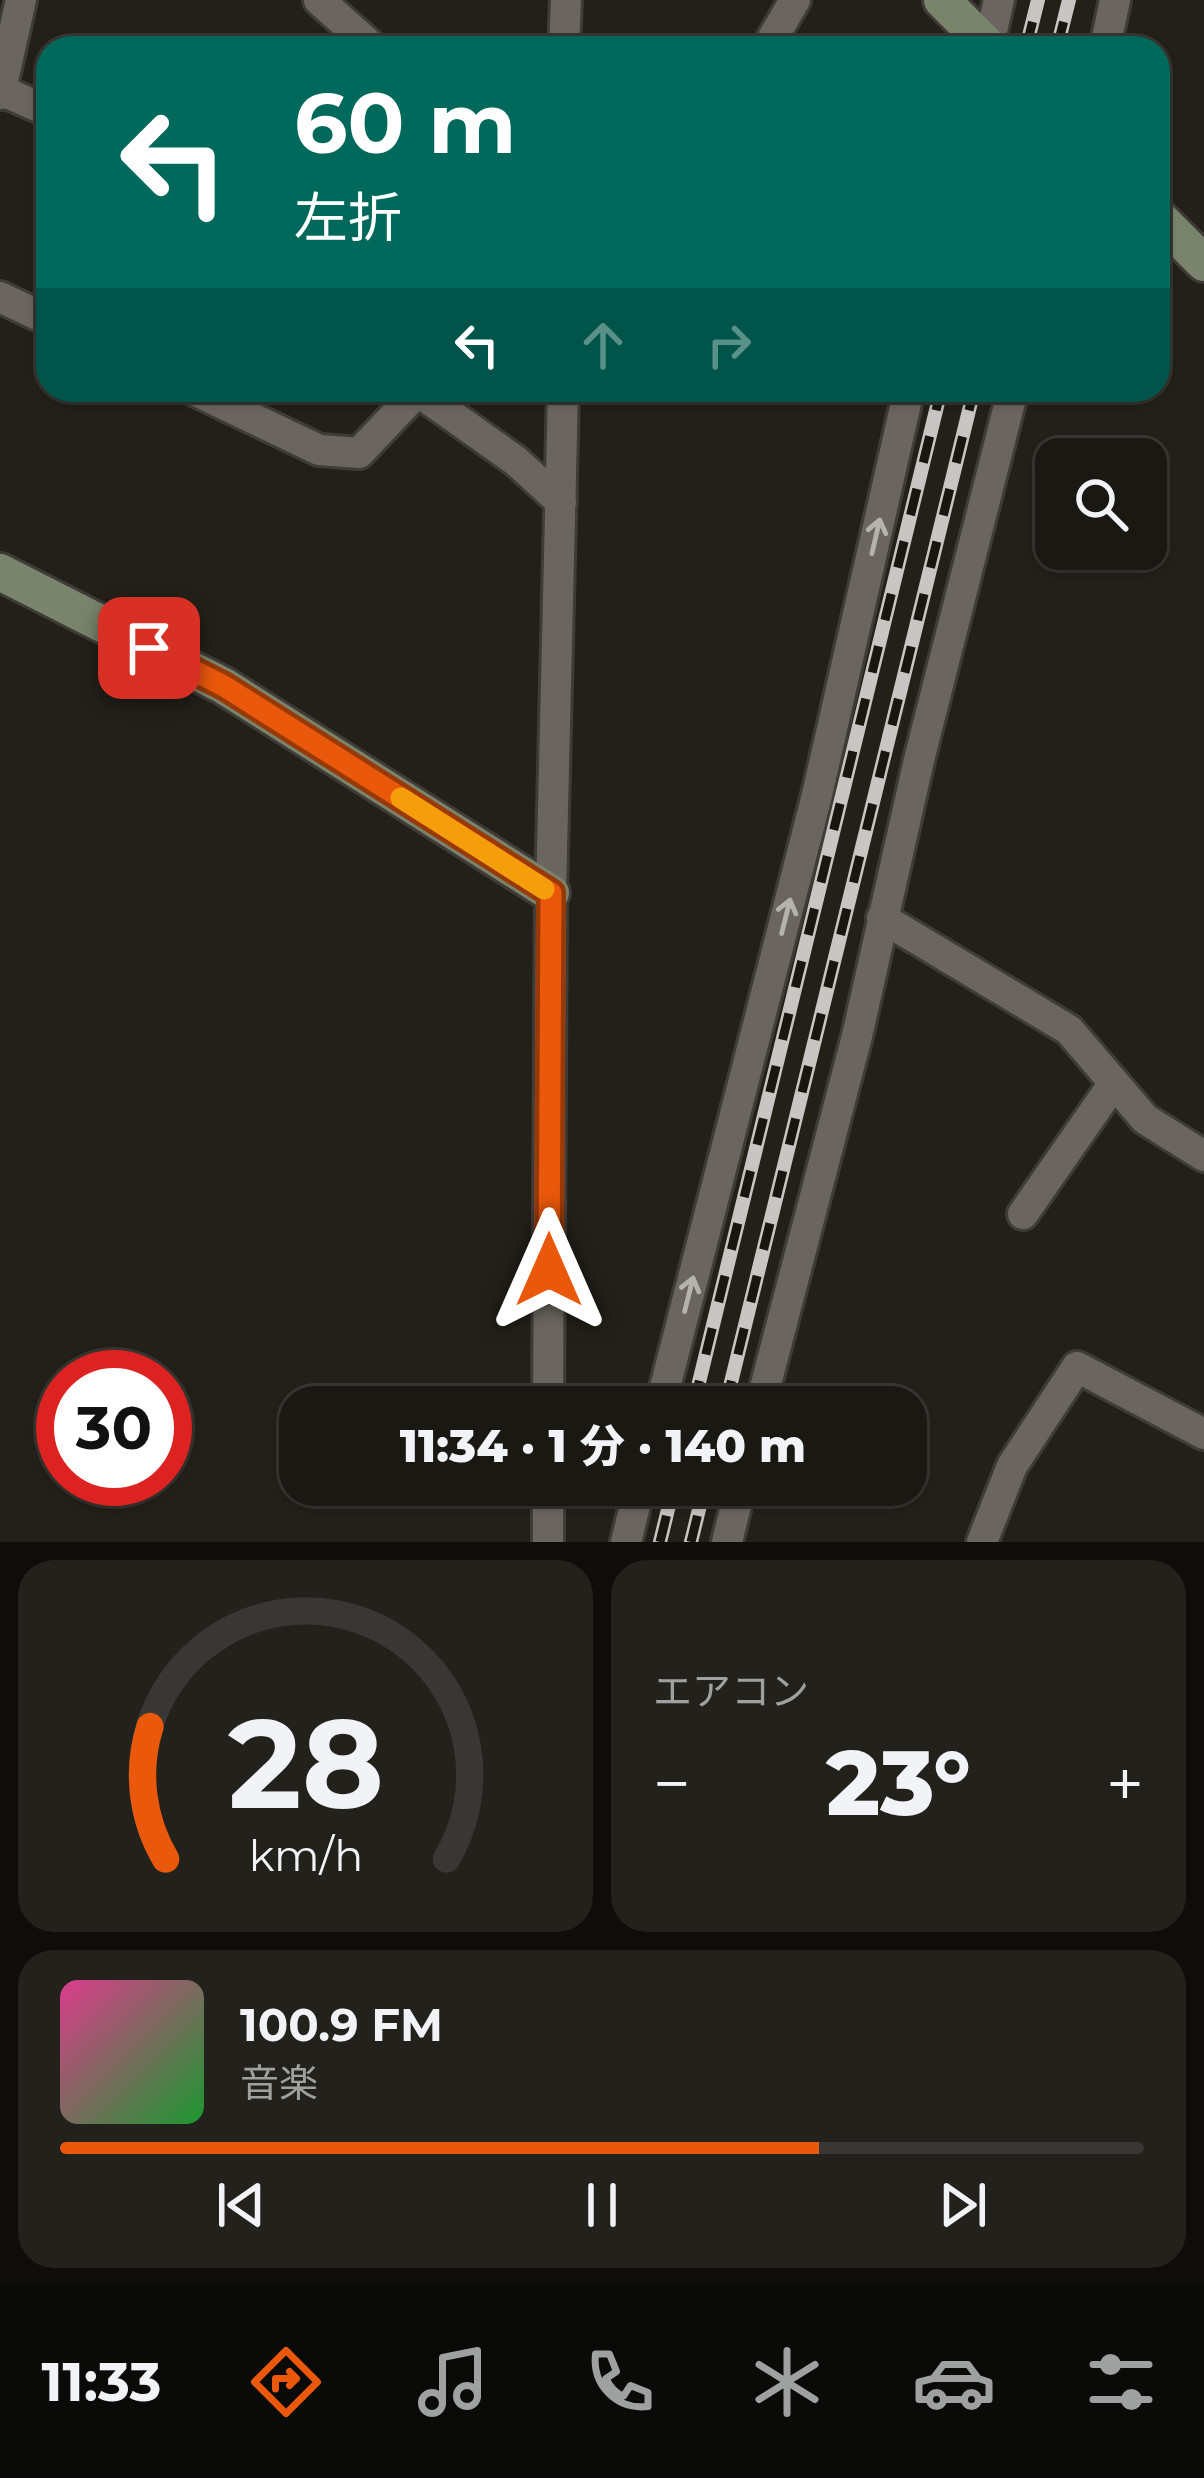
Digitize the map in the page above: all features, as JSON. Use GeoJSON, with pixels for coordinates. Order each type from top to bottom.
{"type":"FeatureCollection","features":[{"type":"Feature","properties":{"kind":"street"},"geometry":{"type":"LineString","coordinates":[[21,0],[0,91],[36,106]]}},
{"type":"Feature","properties":{"kind":"street"},"geometry":{"type":"LineString","coordinates":[[319,0],[360,36]]}},
{"type":"Feature","properties":{"kind":"street"},"geometry":{"type":"LineString","coordinates":[[565,36],[566,0]]}},
{"type":"Feature","properties":{"kind":"street"},"geometry":{"type":"LineString","coordinates":[[774,36],[795,0]]}},
{"type":"Feature","properties":{"kind":"street"},"geometry":{"type":"LineString","coordinates":[[942,0],[978,36]]}},
{"type":"Feature","properties":{"kind":"street"},"geometry":{"type":"LineString","coordinates":[[991,36],[999,0]]}},
{"type":"Feature","properties":{"kind":"street"},"geometry":{"type":"LineString","coordinates":[[1108,36],[1115,0]]}},
{"type":"Feature","properties":{"kind":"street"},"geometry":{"type":"LineString","coordinates":[[1170,229],[1204,263]]}},
{"type":"Feature","properties":{"kind":"street"},"geometry":{"type":"LineString","coordinates":[[0,297],[36,314]]}},
{"type":"Feature","properties":{"kind":"street"},"geometry":{"type":"LineString","coordinates":[[219,402],[319,449],[358,453],[407,402]]}},
{"type":"Feature","properties":{"kind":"street"},"geometry":{"type":"LineString","coordinates":[[433,402],[516,461],[561,502]]}},
{"type":"Feature","properties":{"kind":"street"},"geometry":{"type":"LineString","coordinates":[[548,1386],[551,893],[564,402]]}},
{"type":"Feature","properties":{"kind":"street"},"geometry":{"type":"LineString","coordinates":[[665,1386],[817,795],[907,402]]}},
{"type":"Feature","properties":{"kind":"street"},"geometry":{"type":"LineString","coordinates":[[765,1386],[857,1036],[1010,402]]}},
{"type":"Feature","properties":{"kind":"street"},"geometry":{"type":"LineString","coordinates":[[0,572],[224,686],[551,893]]}},
{"type":"Feature","properties":{"kind":"street"},"geometry":{"type":"LineString","coordinates":[[882,918],[1069,1030],[1145,1119],[1204,1156]]}},
{"type":"Feature","properties":{"kind":"street"},"geometry":{"type":"LineString","coordinates":[[1023,1214],[1114,1082]]}},
{"type":"Feature","properties":{"kind":"street"},"geometry":{"type":"LineString","coordinates":[[982,1542],[1012,1466],[1077,1367],[1204,1434]]}},
{"type":"Feature","properties":{"kind":"street"},"geometry":{"type":"LineString","coordinates":[[548,1506],[548,1542]]}},
{"type":"Feature","properties":{"kind":"street"},"geometry":{"type":"LineString","coordinates":[[626,1542],[635,1506]]}},
{"type":"Feature","properties":{"kind":"street"},"geometry":{"type":"LineString","coordinates":[[727,1542],[736,1506]]}},
{"type":"Feature","properties":{"kind":"railway"},"geometry":{"type":"LineString","coordinates":[[1029,36],[1038,0]]}},
{"type":"Feature","properties":{"kind":"railway"},"geometry":{"type":"LineString","coordinates":[[1060,36],[1069,0]]}},
{"type":"Feature","properties":{"kind":"railway"},"geometry":{"type":"LineString","coordinates":[[698,1386],[938,402]]}},
{"type":"Feature","properties":{"kind":"railway"},"geometry":{"type":"LineString","coordinates":[[730,1386],[971,402]]}},
{"type":"Feature","properties":{"kind":"railway"},"geometry":{"type":"LineString","coordinates":[[660,1542],[669,1506]]}},
{"type":"Feature","properties":{"kind":"railway"},"geometry":{"type":"LineString","coordinates":[[691,1542],[700,1506]]}},
{"type":"Feature","properties":{"kind":"slow traffic"},"geometry":{"type":"LineString","coordinates":[[401,798],[544,889]]}},
{"type":"Feature","properties":{"kind":"route"},"geometry":{"type":"LineString","coordinates":[[149,648],[224,686],[551,893],[549,1270]]}}]}
